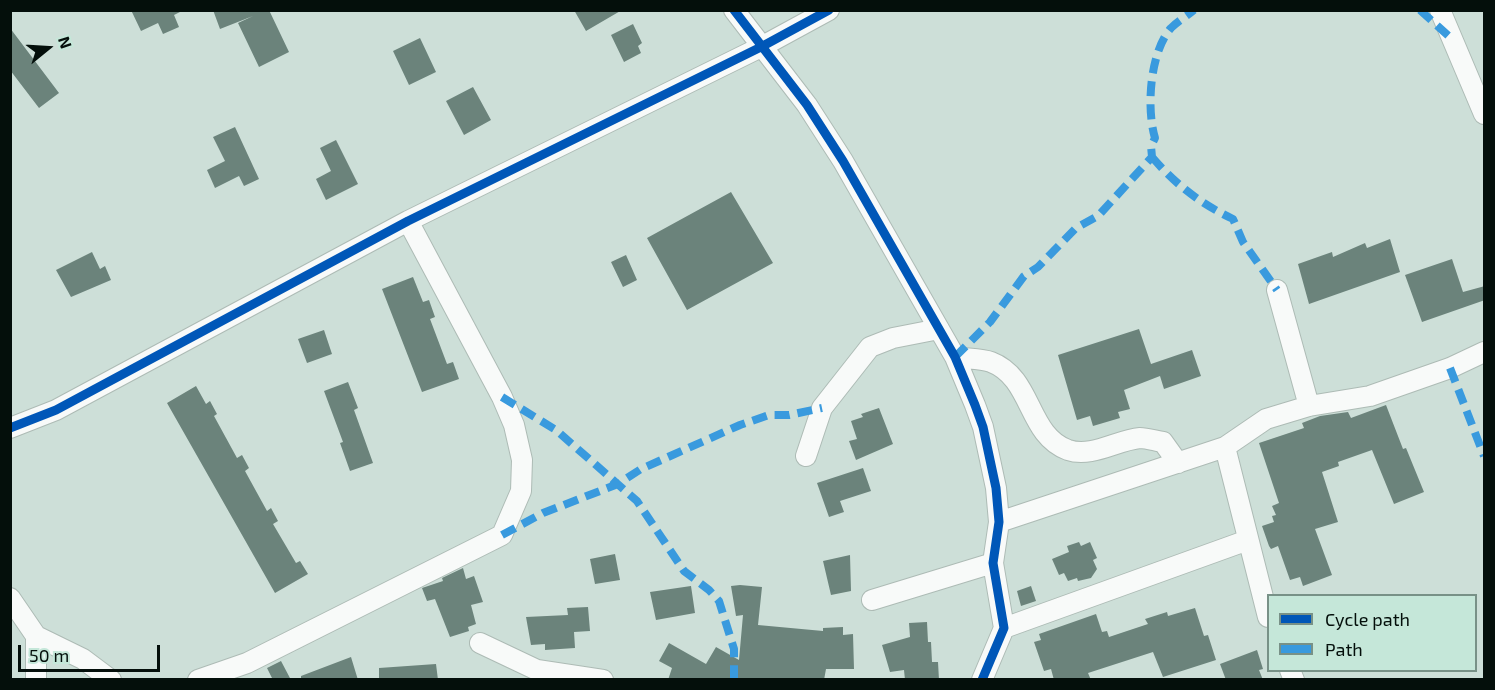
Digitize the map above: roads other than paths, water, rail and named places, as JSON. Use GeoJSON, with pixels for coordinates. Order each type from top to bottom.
{"type":"FeatureCollection","features":[{"type":"Feature","properties":{"kind":"street"},"geometry":{"type":"LineString","coordinates":[[734,10],[807,105],[837,151],[955,357],[983,427],[996,488],[999,522],[993,564],[1004,628],[983,679]]}},
{"type":"Feature","properties":{"kind":"street"},"geometry":{"type":"LineString","coordinates":[[10,428],[56,410],[408,221],[761,47],[829,10]]}},
{"type":"Feature","properties":{"kind":"street"},"geometry":{"type":"LineString","coordinates":[[1440,10],[1485,114]]}},
{"type":"Feature","properties":{"kind":"street"},"geometry":{"type":"LineString","coordinates":[[198,680],[247,663],[502,535],[521,491],[522,460],[514,425],[502,397],[408,221]]}},
{"type":"Feature","properties":{"kind":"street"},"geometry":{"type":"LineString","coordinates":[[1276,290],[1309,406]]}},
{"type":"Feature","properties":{"kind":"street"},"geometry":{"type":"LineString","coordinates":[[806,456],[822,408],[870,347],[892,338],[939,328]]}},
{"type":"Feature","properties":{"kind":"street"},"geometry":{"type":"LineString","coordinates":[[999,522],[1225,447],[1266,419],[1309,406],[1370,396],[1450,368],[1485,352]]}},
{"type":"Feature","properties":{"kind":"street"},"geometry":{"type":"LineString","coordinates":[[955,357],[992,362],[1016,379],[1027,394],[1037,421],[1050,438],[1068,450],[1088,452],[1141,438],[1163,442],[1178,463]]}},
{"type":"Feature","properties":{"kind":"street"},"geometry":{"type":"LineString","coordinates":[[1225,447],[1267,610]]}},
{"type":"Feature","properties":{"kind":"street"},"geometry":{"type":"LineString","coordinates":[[1004,628],[1248,540]]}},
{"type":"Feature","properties":{"kind":"street"},"geometry":{"type":"LineString","coordinates":[[872,600],[993,564]]}},
{"type":"Feature","properties":{"kind":"street"},"geometry":{"type":"LineString","coordinates":[[10,598],[36,636],[83,659],[111,680]]}},
{"type":"Feature","properties":{"kind":"street"},"geometry":{"type":"LineString","coordinates":[[36,636],[36,680]]}},
{"type":"Feature","properties":{"kind":"street"},"geometry":{"type":"LineString","coordinates":[[480,643],[536,675],[603,680]]}}]}
